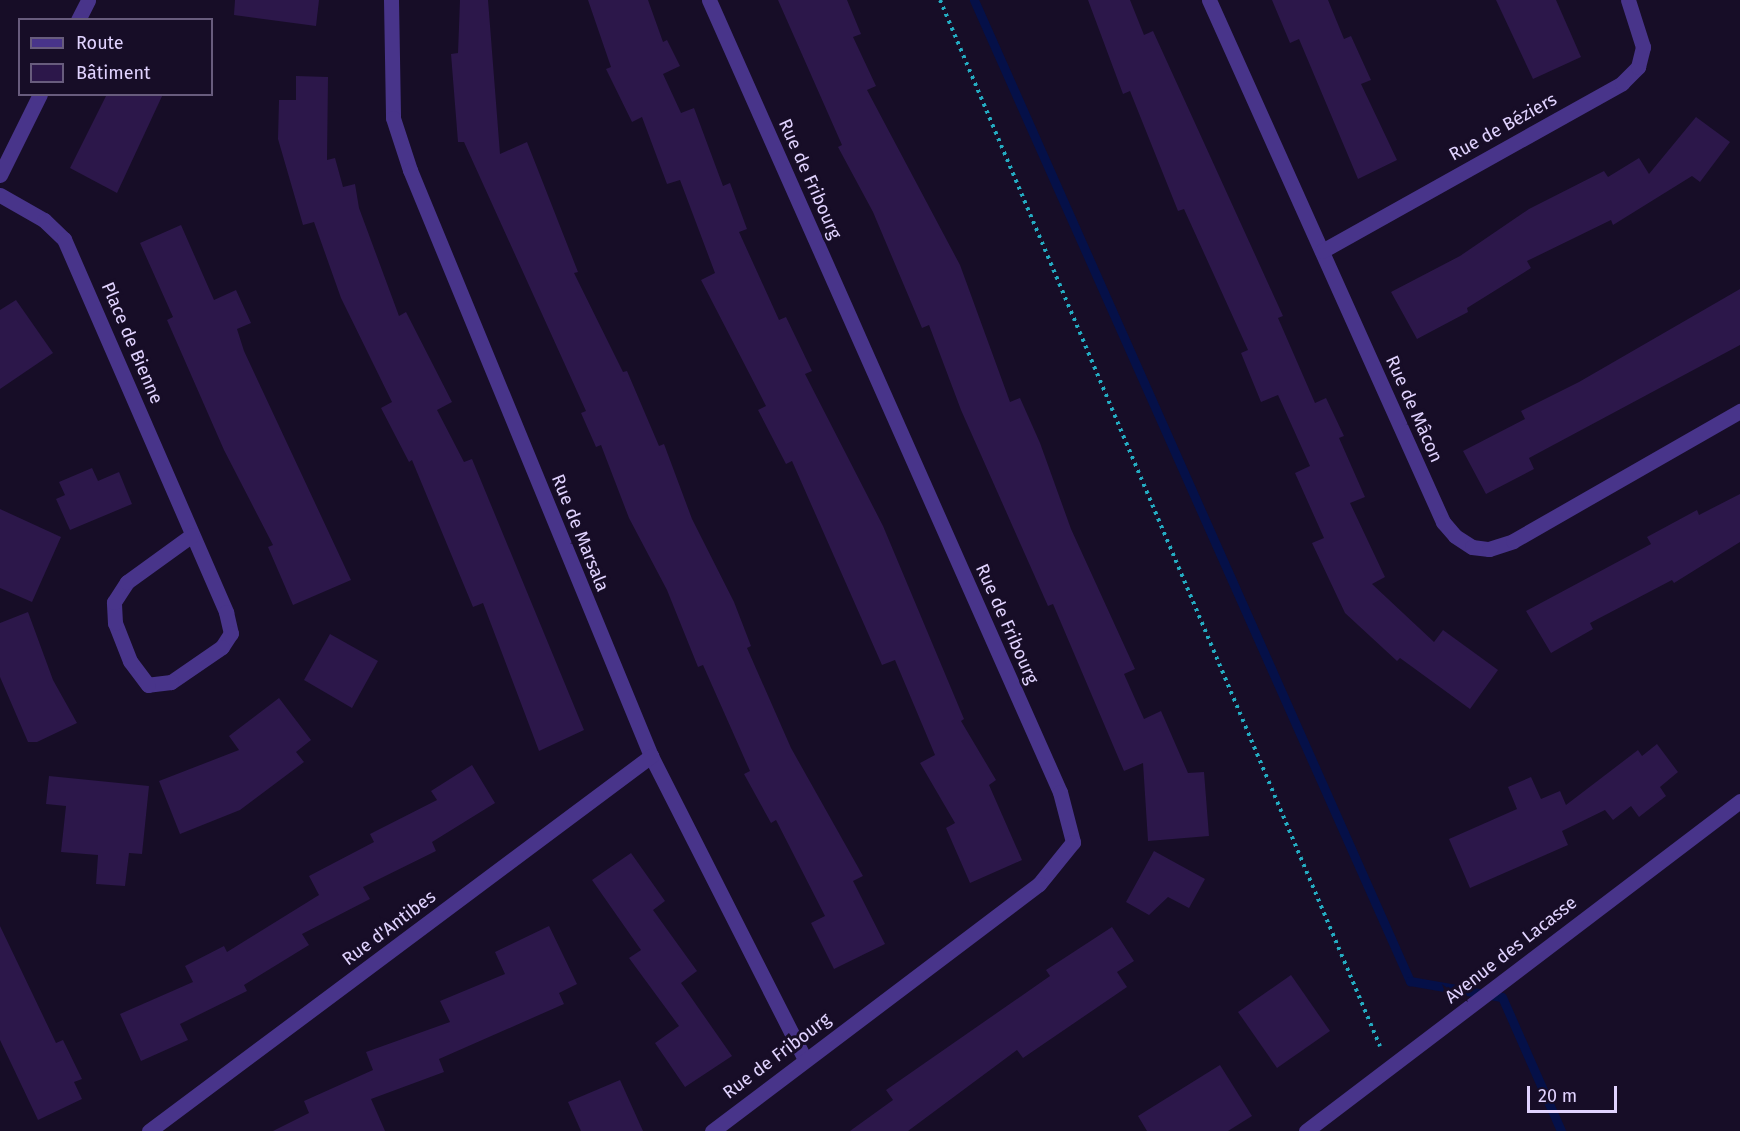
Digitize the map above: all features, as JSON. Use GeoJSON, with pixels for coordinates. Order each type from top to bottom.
{"type":"FeatureCollection","features":[{"type":"Feature","properties":{"kind":"street"},"geometry":{"type":"LineString","coordinates":[[79,18],[88,0]]}},
{"type":"Feature","properties":{"kind":"street","name":"Rue de Marsala"},"geometry":{"type":"LineString","coordinates":[[392,0],[393,118],[410,170],[651,756],[805,1059]]}},
{"type":"Feature","properties":{"kind":"street","name":"Rue de Fribourg"},"geometry":{"type":"LineString","coordinates":[[708,0],[1060,792],[1073,842],[1039,884],[712,1131]]}},
{"type":"Feature","properties":{"kind":"street","name":"Rue de Mâcon"},"geometry":{"type":"LineString","coordinates":[[1209,0],[1443,522],[1472,547],[1489,549],[1513,541],[1740,411]]}},
{"type":"Feature","properties":{"kind":"street","name":"Rue de Béziers"},"geometry":{"type":"LineString","coordinates":[[1322,251],[1622,82],[1638,67],[1643,47],[1628,0]]}},
{"type":"Feature","properties":{"kind":"street"},"geometry":{"type":"LineString","coordinates":[[0,175],[39,96]]}},
{"type":"Feature","properties":{"kind":"street","name":"Place de Bienne"},"geometry":{"type":"LineString","coordinates":[[0,195],[44,220],[64,239],[192,535],[231,633],[222,647],[171,682],[148,686],[130,661],[115,623],[114,602],[128,582],[192,535]]}},
{"type":"Feature","properties":{"kind":"street","name":"Rue d'Antibes"},"geometry":{"type":"LineString","coordinates":[[149,1131],[651,756]]}},
{"type":"Feature","properties":{"kind":"street","name":"Avenue des Lacasse"},"geometry":{"type":"LineString","coordinates":[[1306,1131],[1740,801]]}},
{"type":"Feature","properties":{"kind":"path"},"geometry":{"type":"LineString","coordinates":[[940,0],[1389,1068]]}},
{"type":"Feature","properties":{"kind":"building"},"geometry":{"type":"Polygon","coordinates":[[[235,0],[319,0],[316,26],[234,15],[235,0]]]}},
{"type":"Feature","properties":{"kind":"building"},"geometry":{"type":"Polygon","coordinates":[[[460,0],[488,0],[500,154],[527,142],[578,272],[574,273],[623,372],[627,371],[659,446],[664,444],[692,519],[734,602],[751,646],[747,648],[791,748],[863,876],[853,881],[885,944],[834,969],[811,923],[825,916],[776,820],[771,823],[744,774],[750,771],[703,665],[698,667],[667,590],[629,518],[601,445],[596,447],[581,413],[586,411],[464,142],[458,142],[451,54],[458,53],[460,0]]]}},
{"type":"Feature","properties":{"kind":"building"},"geometry":{"type":"Polygon","coordinates":[[[588,0],[648,0],[663,42],[667,40],[680,66],[663,74],[681,113],[694,108],[723,186],[730,183],[747,229],[739,232],[779,320],[786,317],[812,371],[805,374],[883,526],[964,719],[961,721],[996,780],[989,785],[1022,860],[970,883],[946,828],[955,823],[920,763],[935,755],[895,660],[882,665],[792,461],[786,464],[758,410],[766,406],[701,280],[715,273],[680,180],[667,184],[642,117],[632,122],[606,69],[611,67],[588,0]]]}},
{"type":"Feature","properties":{"kind":"building"},"geometry":{"type":"Polygon","coordinates":[[[778,0],[847,0],[861,34],[853,37],[876,86],[867,90],[960,265],[1010,402],[1020,398],[1040,443],[1071,529],[1135,669],[1124,674],[1144,719],[1161,711],[1188,773],[1204,772],[1209,836],[1148,841],[1143,763],[1124,771],[1053,604],[1048,606],[961,410],[929,325],[922,328],[873,212],[838,147],[842,145],[778,0]]]}},
{"type":"Feature","properties":{"kind":"building"},"geometry":{"type":"Polygon","coordinates":[[[1088,0],[1130,0],[1144,35],[1153,31],[1283,316],[1278,318],[1315,403],[1326,398],[1344,436],[1339,438],[1365,497],[1350,503],[1385,577],[1372,584],[1434,642],[1443,630],[1498,670],[1470,709],[1400,658],[1397,661],[1345,613],[1312,543],[1324,538],[1295,473],[1310,466],[1278,395],[1261,402],[1241,353],[1248,350],[1184,209],[1178,211],[1130,91],[1123,94],[1088,0]]]}},
{"type":"Feature","properties":{"kind":"building"},"geometry":{"type":"Polygon","coordinates":[[[1272,0],[1328,0],[1344,39],[1351,36],[1371,80],[1361,84],[1397,160],[1358,179],[1299,39],[1290,43],[1272,0]]]}},
{"type":"Feature","properties":{"kind":"building"},"geometry":{"type":"Polygon","coordinates":[[[1496,0],[1556,0],[1581,57],[1533,79],[1496,0]]]}},
{"type":"Feature","properties":{"kind":"building"},"geometry":{"type":"Polygon","coordinates":[[[296,76],[328,77],[327,160],[335,158],[343,187],[355,184],[359,208],[399,316],[406,312],[452,402],[437,410],[464,462],[472,459],[584,730],[539,751],[483,603],[473,607],[412,460],[409,462],[381,408],[392,402],[341,298],[314,222],[303,225],[278,139],[279,100],[296,100],[296,76]]]}},
{"type":"Feature","properties":{"kind":"building"},"geometry":{"type":"Polygon","coordinates":[[[106,96],[162,96],[117,193],[70,168],[106,96]]]}},
{"type":"Feature","properties":{"kind":"building"},"geometry":{"type":"Polygon","coordinates":[[[1696,117],[1730,142],[1700,182],[1692,176],[1613,225],[1611,220],[1527,261],[1531,268],[1467,308],[1468,312],[1417,339],[1391,292],[1460,256],[1529,209],[1604,171],[1608,177],[1639,158],[1649,174],[1696,117]]]}},
{"type":"Feature","properties":{"kind":"building"},"geometry":{"type":"Polygon","coordinates":[[[181,225],[214,300],[236,290],[251,323],[237,329],[244,351],[351,580],[293,605],[268,547],[273,545],[224,450],[167,320],[173,317],[140,243],[181,225]]]}},
{"type":"Feature","properties":{"kind":"building"},"geometry":{"type":"Polygon","coordinates":[[[1740,289],[1740,345],[1529,458],[1534,469],[1486,494],[1463,451],[1525,419],[1521,411],[1579,382],[1740,289]]]}},
{"type":"Feature","properties":{"kind":"building"},"geometry":{"type":"Polygon","coordinates":[[[16,300],[53,353],[0,389],[0,310],[16,300]]]}},
{"type":"Feature","properties":{"kind":"building"},"geometry":{"type":"Polygon","coordinates":[[[92,468],[98,481],[119,472],[132,504],[70,530],[56,499],[65,495],[59,482],[92,468]]]}},
{"type":"Feature","properties":{"kind":"building"},"geometry":{"type":"Polygon","coordinates":[[[1740,494],[1740,542],[1674,583],[1672,580],[1590,623],[1593,629],[1551,653],[1526,611],[1651,544],[1647,537],[1697,510],[1699,515],[1740,494]]]}},
{"type":"Feature","properties":{"kind":"building"},"geometry":{"type":"Polygon","coordinates":[[[0,509],[61,537],[32,602],[0,588],[0,509]]]}},
{"type":"Feature","properties":{"kind":"building"},"geometry":{"type":"Polygon","coordinates":[[[28,612],[53,680],[77,723],[37,742],[28,742],[0,677],[0,623],[28,612]]]}},
{"type":"Feature","properties":{"kind":"building"},"geometry":{"type":"Polygon","coordinates":[[[330,634],[378,661],[352,708],[304,680],[330,634]]]}},
{"type":"Feature","properties":{"kind":"building"},"geometry":{"type":"Polygon","coordinates":[[[279,698],[311,740],[296,752],[304,762],[240,810],[180,834],[159,781],[239,750],[229,736],[279,698]]]}},
{"type":"Feature","properties":{"kind":"building"},"geometry":{"type":"Polygon","coordinates":[[[1657,744],[1678,772],[1660,787],[1666,796],[1639,817],[1631,806],[1613,820],[1605,810],[1562,831],[1568,845],[1470,888],[1449,839],[1517,809],[1508,787],[1531,777],[1541,799],[1560,791],[1566,805],[1638,750],[1642,756],[1657,744]]]}},
{"type":"Feature","properties":{"kind":"building"},"geometry":{"type":"Polygon","coordinates":[[[472,765],[495,803],[432,842],[436,851],[363,887],[370,899],[302,934],[309,945],[244,985],[247,991],[180,1024],[188,1040],[141,1061],[120,1014],[193,982],[185,966],[224,946],[227,952],[319,895],[309,876],[374,842],[370,834],[437,800],[431,791],[472,765]]]}},
{"type":"Feature","properties":{"kind":"building"},"geometry":{"type":"Polygon","coordinates":[[[49,776],[149,786],[142,854],[129,853],[125,886],[96,884],[98,855],[61,852],[66,806],[46,804],[49,776]]]}},
{"type":"Feature","properties":{"kind":"building"},"geometry":{"type":"Polygon","coordinates":[[[1154,851],[1205,879],[1189,908],[1168,897],[1149,915],[1126,902],[1154,851]]]}},
{"type":"Feature","properties":{"kind":"building"},"geometry":{"type":"Polygon","coordinates":[[[631,853],[665,901],[653,910],[697,971],[681,983],[732,1056],[685,1087],[655,1043],[679,1026],[629,958],[641,950],[592,880],[631,853]]]}},
{"type":"Feature","properties":{"kind":"building"},"geometry":{"type":"Polygon","coordinates":[[[0,926],[56,1043],[63,1040],[82,1079],[74,1082],[82,1099],[38,1120],[0,1040],[0,926]]]}},
{"type":"Feature","properties":{"kind":"building"},"geometry":{"type":"Polygon","coordinates":[[[549,926],[577,984],[559,993],[564,1004],[439,1059],[444,1072],[371,1099],[385,1131],[273,1131],[309,1113],[304,1101],[373,1070],[366,1052],[450,1022],[440,1001],[505,974],[495,952],[549,926]]]}},
{"type":"Feature","properties":{"kind":"building"},"geometry":{"type":"Polygon","coordinates":[[[1112,927],[1134,961],[1117,972],[1127,987],[1023,1058],[1017,1050],[908,1131],[850,1131],[893,1100],[886,1090],[1050,976],[1046,970],[1112,927]]]}},
{"type":"Feature","properties":{"kind":"building"},"geometry":{"type":"Polygon","coordinates":[[[1291,975],[1330,1031],[1277,1068],[1238,1012],[1291,975]]]}},
{"type":"Feature","properties":{"kind":"building"},"geometry":{"type":"Polygon","coordinates":[[[1220,1065],[1252,1116],[1228,1131],[1147,1131],[1138,1116],[1220,1065]]]}},
{"type":"Feature","properties":{"kind":"building"},"geometry":{"type":"Polygon","coordinates":[[[620,1080],[643,1131],[581,1131],[568,1102],[620,1080]]]}},
{"type":"Feature","properties":{"kind":"waterway"},"geometry":{"type":"LineString","coordinates":[[974,0],[1410,981],[1502,997],[1561,1131]]}}]}
